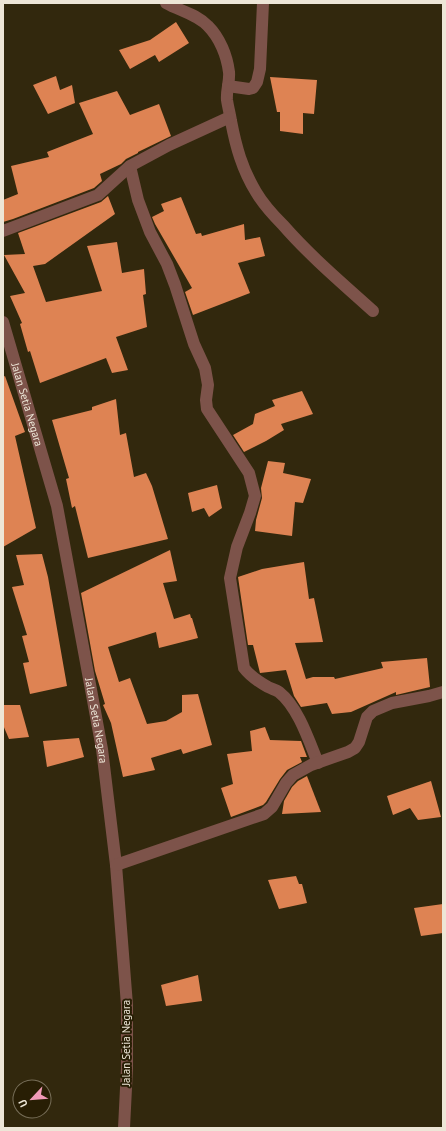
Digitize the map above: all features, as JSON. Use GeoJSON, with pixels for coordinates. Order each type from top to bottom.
{"type":"FeatureCollection","features":[{"type":"Feature","properties":{"kind":"street"},"geometry":{"type":"LineString","coordinates":[[166,3],[195,15],[208,26],[218,40],[225,56],[229,74],[227,100],[235,140],[244,170],[257,193],[293,237],[373,311]]}},
{"type":"Feature","properties":{"kind":"street"},"geometry":{"type":"LineString","coordinates":[[228,86],[249,89],[252,88],[257,82],[260,69],[263,3]]}},
{"type":"Feature","properties":{"kind":"street"},"geometry":{"type":"LineString","coordinates":[[3,231],[98,195],[130,166],[169,145],[230,117]]}},
{"type":"Feature","properties":{"kind":"street"},"geometry":{"type":"LineString","coordinates":[[130,166],[138,200],[150,232],[167,264],[194,344],[205,368],[208,385],[206,400],[207,409],[249,473],[255,496],[237,547],[230,578],[244,668],[248,674],[279,692],[291,706],[302,723],[318,763]]}},
{"type":"Feature","properties":{"kind":"street","name":"Jalan Setia Negara"},"geometry":{"type":"LineString","coordinates":[[3,322],[57,506],[102,749],[116,865],[127,1005],[127,1068],[124,1128]]}},
{"type":"Feature","properties":{"kind":"street"},"geometry":{"type":"LineString","coordinates":[[116,865],[264,814],[272,807],[286,783],[293,776],[318,763],[355,748],[359,742],[366,717],[373,711],[392,703],[443,692]]}},
{"type":"Feature","properties":{"kind":"building"},"geometry":{"type":"Polygon","coordinates":[[[176,22],[189,43],[159,62],[155,55],[130,69],[119,50],[150,40],[176,22]]]}},
{"type":"Feature","properties":{"kind":"building"},"geometry":{"type":"Polygon","coordinates":[[[56,76],[60,90],[72,85],[75,103],[48,114],[33,85],[56,76]]]}},
{"type":"Feature","properties":{"kind":"building"},"geometry":{"type":"Polygon","coordinates":[[[270,77],[317,80],[314,114],[303,113],[303,134],[280,131],[280,112],[277,112],[270,77]]]}},
{"type":"Feature","properties":{"kind":"building"},"geometry":{"type":"Polygon","coordinates":[[[117,91],[130,115],[159,104],[171,136],[138,152],[126,159],[121,164],[100,174],[102,181],[94,188],[3,222],[3,200],[18,194],[11,166],[49,157],[47,152],[93,134],[79,103],[117,91]]]}},
{"type":"Feature","properties":{"kind":"building"},"geometry":{"type":"Polygon","coordinates":[[[108,196],[115,214],[45,264],[33,266],[46,302],[102,291],[87,246],[117,242],[122,273],[144,269],[146,294],[143,295],[147,327],[116,337],[128,370],[112,373],[106,358],[40,383],[30,351],[28,352],[20,324],[22,323],[10,296],[25,293],[4,255],[25,254],[18,233],[101,202],[108,196]]]}},
{"type":"Feature","properties":{"kind":"building"},"geometry":{"type":"Polygon","coordinates":[[[181,197],[196,234],[201,233],[202,236],[244,224],[245,240],[260,237],[265,256],[238,263],[250,293],[193,315],[185,292],[192,288],[152,217],[164,211],[161,204],[181,197]]]}},
{"type":"Feature","properties":{"kind":"building"},"geometry":{"type":"Polygon","coordinates":[[[5,376],[25,432],[15,436],[36,528],[3,547],[3,377],[5,376]]]}},
{"type":"Feature","properties":{"kind":"building"},"geometry":{"type":"Polygon","coordinates":[[[302,391],[313,414],[281,424],[284,430],[244,452],[233,435],[253,424],[255,414],[275,406],[272,400],[302,391]]]}},
{"type":"Feature","properties":{"kind":"building"},"geometry":{"type":"Polygon","coordinates":[[[116,399],[120,435],[126,433],[134,477],[146,473],[152,486],[168,539],[88,558],[75,506],[72,508],[66,479],[69,478],[52,420],[92,410],[92,407],[116,399]]]}},
{"type":"Feature","properties":{"kind":"building"},"geometry":{"type":"Polygon","coordinates":[[[268,461],[285,463],[283,473],[311,479],[303,503],[295,502],[292,536],[255,531],[256,520],[262,498],[261,488],[268,461]]]}},
{"type":"Feature","properties":{"kind":"building"},"geometry":{"type":"Polygon","coordinates":[[[217,485],[222,508],[209,517],[204,508],[192,512],[188,493],[217,485]]]}},
{"type":"Feature","properties":{"kind":"building"},"geometry":{"type":"Polygon","coordinates":[[[170,550],[177,581],[163,583],[174,619],[190,614],[198,638],[159,648],[156,632],[108,647],[119,682],[130,678],[147,724],[166,721],[182,712],[182,695],[198,694],[212,745],[183,754],[181,749],[151,758],[155,770],[123,777],[111,723],[103,705],[105,704],[95,671],[81,593],[170,550]]]}},
{"type":"Feature","properties":{"kind":"building"},"geometry":{"type":"Polygon","coordinates":[[[42,554],[48,577],[67,686],[30,694],[23,663],[29,662],[22,636],[27,635],[12,587],[24,585],[16,555],[42,554]]]}},
{"type":"Feature","properties":{"kind":"building"},"geometry":{"type":"Polygon","coordinates":[[[304,562],[309,599],[314,598],[323,642],[295,643],[306,679],[313,677],[334,677],[335,679],[383,668],[381,662],[427,658],[430,687],[396,695],[396,692],[351,712],[332,714],[327,703],[301,707],[294,696],[286,670],[260,673],[253,645],[248,645],[238,577],[262,569],[304,562]]]}},
{"type":"Feature","properties":{"kind":"building"},"geometry":{"type":"Polygon","coordinates":[[[3,705],[20,705],[29,737],[9,739],[3,725],[3,705]]]}},
{"type":"Feature","properties":{"kind":"building"},"geometry":{"type":"Polygon","coordinates":[[[265,727],[270,740],[301,741],[307,757],[300,757],[302,762],[287,770],[263,805],[231,817],[221,788],[233,784],[227,754],[252,751],[250,731],[265,727]]]}},
{"type":"Feature","properties":{"kind":"building"},"geometry":{"type":"Polygon","coordinates":[[[79,738],[84,757],[47,767],[43,741],[79,738]]]}},
{"type":"Feature","properties":{"kind":"building"},"geometry":{"type":"Polygon","coordinates":[[[307,776],[321,812],[282,814],[284,801],[292,787],[298,781],[307,776]]]}},
{"type":"Feature","properties":{"kind":"building"},"geometry":{"type":"Polygon","coordinates":[[[431,781],[441,817],[418,820],[410,808],[393,815],[387,796],[431,781]]]}},
{"type":"Feature","properties":{"kind":"building"},"geometry":{"type":"Polygon","coordinates":[[[296,876],[299,884],[302,884],[307,903],[279,909],[268,880],[296,876]]]}},
{"type":"Feature","properties":{"kind":"building"},"geometry":{"type":"Polygon","coordinates":[[[443,904],[443,933],[421,936],[414,908],[443,904]]]}},
{"type":"Feature","properties":{"kind":"building"},"geometry":{"type":"Polygon","coordinates":[[[198,975],[202,1001],[166,1006],[161,985],[198,975]]]}}]}
